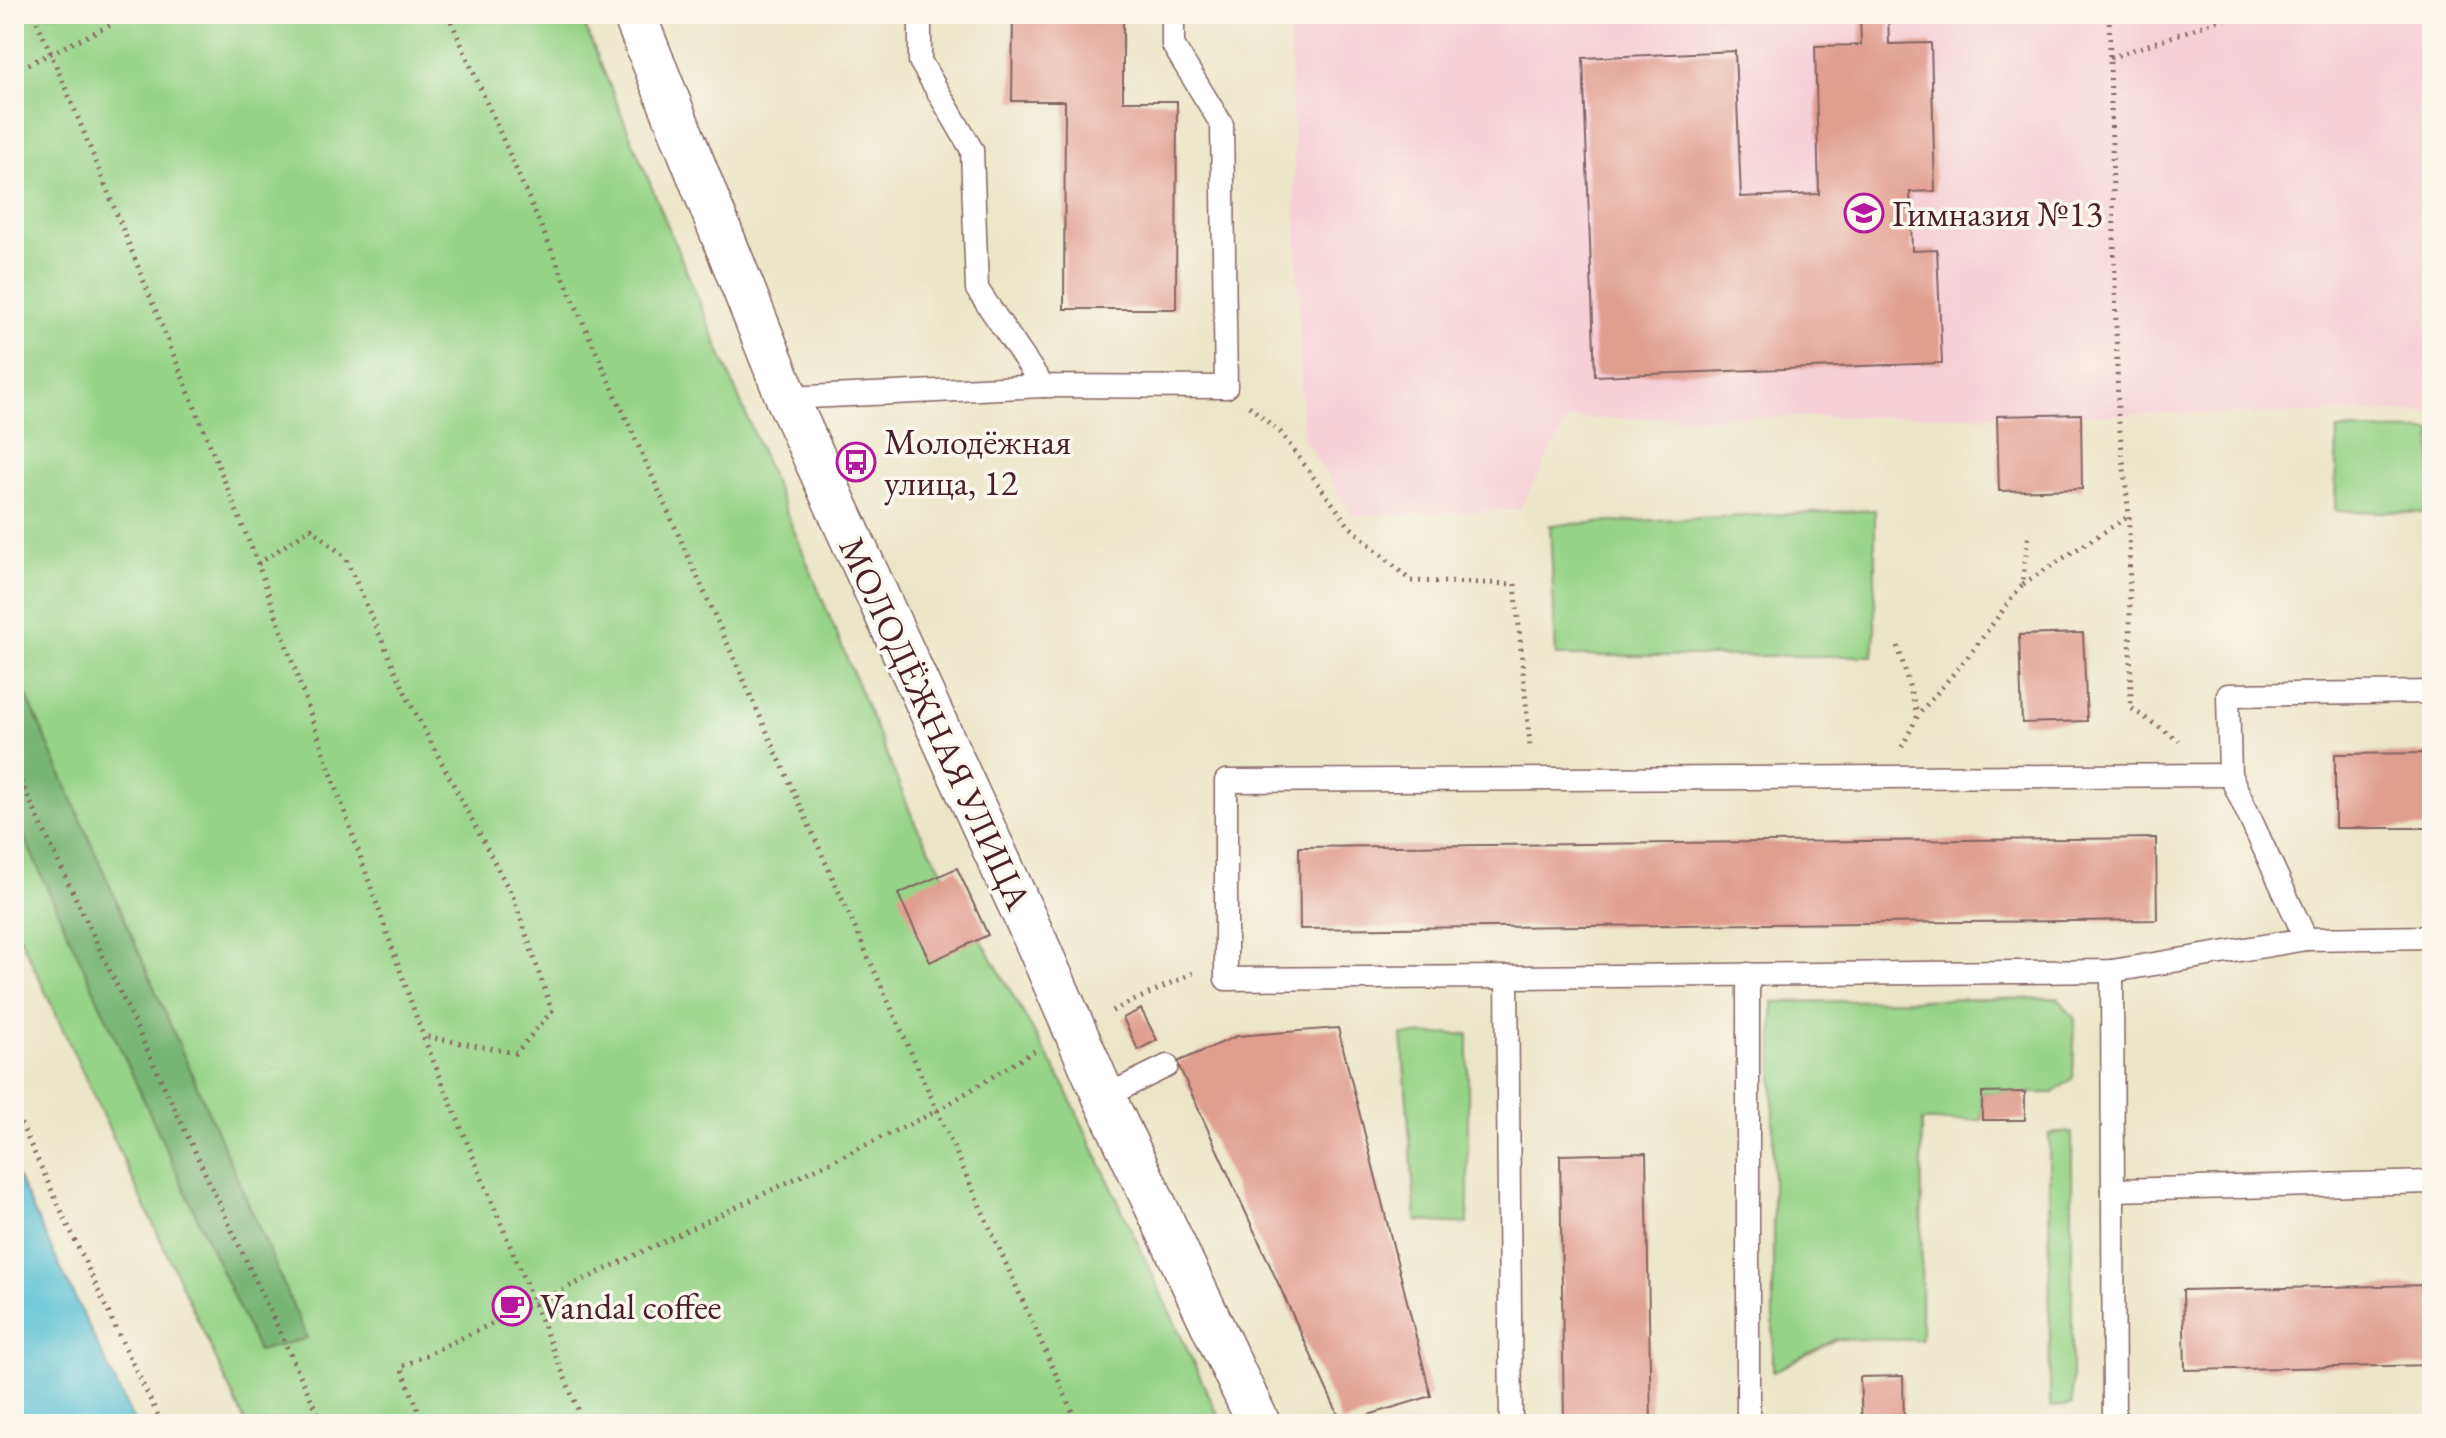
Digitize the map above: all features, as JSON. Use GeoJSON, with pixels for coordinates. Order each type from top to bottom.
{"type":"FeatureCollection","features":[{"type":"Feature","properties":{"kind":"street","name":"МОЛОДЁЖНАЯ УЛИЦА"},"geometry":{"type":"LineString","coordinates":[[634,14],[787,398],[1032,931],[1104,1097],[1259,1424]]}},
{"type":"Feature","properties":{"kind":"lane"},"geometry":{"type":"LineString","coordinates":[[920,14],[920,61],[972,150],[977,289],[1043,386]]}},
{"type":"Feature","properties":{"kind":"lane"},"geometry":{"type":"LineString","coordinates":[[787,398],[1043,386],[1226,387],[1222,125],[1173,45],[1173,14]]}},
{"type":"Feature","properties":{"kind":"lane"},"geometry":{"type":"LineString","coordinates":[[2306,939],[2230,775],[2228,695],[2432,692]]}},
{"type":"Feature","properties":{"kind":"lane"},"geometry":{"type":"LineString","coordinates":[[2230,775],[1226,781],[1226,979],[2112,971],[2306,939],[2432,937]]}},
{"type":"Feature","properties":{"kind":"lane"},"geometry":{"type":"LineString","coordinates":[[2112,971],[2114,1424]]}},
{"type":"Feature","properties":{"kind":"lane"},"geometry":{"type":"LineString","coordinates":[[1748,974],[1748,1424]]}},
{"type":"Feature","properties":{"kind":"lane"},"geometry":{"type":"LineString","coordinates":[[1507,977],[1511,1424]]}},
{"type":"Feature","properties":{"kind":"lane"},"geometry":{"type":"LineString","coordinates":[[1104,1097],[1167,1066]]}},
{"type":"Feature","properties":{"kind":"lane"},"geometry":{"type":"LineString","coordinates":[[2113,1190],[2432,1182]]}},
{"type":"Feature","properties":{"kind":"path"},"geometry":{"type":"LineString","coordinates":[[34,14],[258,564],[423,1036],[584,1424]]}},
{"type":"Feature","properties":{"kind":"path"},"geometry":{"type":"LineString","coordinates":[[14,71],[133,14]]}},
{"type":"Feature","properties":{"kind":"path"},"geometry":{"type":"LineString","coordinates":[[448,14],[596,353],[1078,1424]]}},
{"type":"Feature","properties":{"kind":"path"},"geometry":{"type":"LineString","coordinates":[[2109,14],[2118,413],[2129,516],[2131,708],[2230,775]]}},
{"type":"Feature","properties":{"kind":"path"},"geometry":{"type":"LineString","coordinates":[[2110,58],[2237,14]]}},
{"type":"Feature","properties":{"kind":"path"},"geometry":{"type":"LineString","coordinates":[[1226,387],[1281,433],[1349,526],[1411,581],[1515,584],[1533,779]]}},
{"type":"Feature","properties":{"kind":"path"},"geometry":{"type":"LineString","coordinates":[[1888,777],[1918,715],[1967,658],[2022,585],[2129,516]]}},
{"type":"Feature","properties":{"kind":"path"},"geometry":{"type":"LineString","coordinates":[[258,564],[311,528],[345,557],[408,699],[514,899],[552,1011],[516,1053],[423,1036]]}},
{"type":"Feature","properties":{"kind":"path"},"geometry":{"type":"LineString","coordinates":[[2022,585],[2029,533]]}},
{"type":"Feature","properties":{"kind":"path"},"geometry":{"type":"LineString","coordinates":[[1898,646],[1918,715]]}},
{"type":"Feature","properties":{"kind":"path"},"geometry":{"type":"LineString","coordinates":[[14,767],[323,1424]]}},
{"type":"Feature","properties":{"kind":"path"},"geometry":{"type":"LineString","coordinates":[[1100,1017],[1187,974],[1225,966]]}},
{"type":"Feature","properties":{"kind":"path"},"geometry":{"type":"LineString","coordinates":[[424,1424],[401,1367],[937,1111],[1048,1043]]}},
{"type":"Feature","properties":{"kind":"path"},"geometry":{"type":"LineString","coordinates":[[14,1109],[162,1424]]}},
{"type":"Feature","properties":{"kind":"shaded area","name":"Гимназия №13"},"geometry":{"type":"Polygon","coordinates":[[[1289,14],[2432,14],[2432,412],[1569,419],[1519,510],[1353,516],[1303,438],[1289,14]]]}},
{"type":"Feature","properties":{"kind":"green space"},"geometry":{"type":"Polygon","coordinates":[[[14,14],[580,14],[915,823],[1064,1085],[1222,1424],[246,1424],[14,924],[14,14]]]}},
{"type":"Feature","properties":{"kind":"green space"},"geometry":{"type":"Polygon","coordinates":[[[2337,430],[2432,431],[2432,513],[2335,511],[2337,430]]]}},
{"type":"Feature","properties":{"kind":"green space"},"geometry":{"type":"Polygon","coordinates":[[[1875,510],[1873,656],[1556,656],[1550,525],[1875,510]]]}},
{"type":"Feature","properties":{"kind":"green space"},"geometry":{"type":"Polygon","coordinates":[[[14,666],[307,1338],[258,1351],[14,815],[14,666]]]}},
{"type":"Feature","properties":{"kind":"green space"},"geometry":{"type":"Polygon","coordinates":[[[2058,998],[2075,1019],[2073,1078],[2053,1093],[1982,1093],[1982,1120],[1922,1121],[1921,1340],[1836,1339],[1773,1372],[1773,1002],[2058,998]]]}},
{"type":"Feature","properties":{"kind":"green space"},"geometry":{"type":"Polygon","coordinates":[[[1468,1034],[1468,1224],[1416,1221],[1402,1035],[1468,1034]]]}},
{"type":"Feature","properties":{"kind":"green space"},"geometry":{"type":"Polygon","coordinates":[[[2072,1132],[2072,1405],[2050,1407],[2049,1134],[2072,1132]]]}},
{"type":"Feature","properties":{"kind":"water"},"geometry":{"type":"Polygon","coordinates":[[[14,1170],[135,1424],[14,1424],[14,1170]]]}},
{"type":"Feature","properties":{"kind":"building"},"geometry":{"type":"Polygon","coordinates":[[[1013,14],[1123,14],[1123,101],[1177,101],[1176,309],[1064,309],[1065,101],[1012,101],[1013,14]]]}},
{"type":"Feature","properties":{"kind":"building"},"geometry":{"type":"Polygon","coordinates":[[[1860,14],[1888,14],[1889,44],[1931,43],[1935,191],[1910,192],[1912,251],[1937,250],[1942,363],[1595,376],[1583,58],[1735,51],[1741,197],[1819,194],[1815,46],[1861,45],[1860,14]]]}},
{"type":"Feature","properties":{"kind":"building"},"geometry":{"type":"Polygon","coordinates":[[[2081,414],[2082,489],[1999,491],[1997,416],[2081,414]]]}},
{"type":"Feature","properties":{"kind":"building"},"geometry":{"type":"Polygon","coordinates":[[[2083,633],[2087,721],[2022,723],[2019,635],[2083,633]]]}},
{"type":"Feature","properties":{"kind":"building"},"geometry":{"type":"Polygon","coordinates":[[[2432,753],[2432,828],[2335,828],[2335,754],[2432,753]]]}},
{"type":"Feature","properties":{"kind":"building"},"geometry":{"type":"Polygon","coordinates":[[[2156,838],[2157,920],[1300,929],[1299,847],[2156,838]]]}},
{"type":"Feature","properties":{"kind":"building"},"geometry":{"type":"Polygon","coordinates":[[[957,868],[988,935],[930,962],[898,894],[957,868]]]}},
{"type":"Feature","properties":{"kind":"building"},"geometry":{"type":"Polygon","coordinates":[[[1141,1009],[1157,1040],[1138,1050],[1123,1018],[1141,1009]]]}},
{"type":"Feature","properties":{"kind":"building"},"geometry":{"type":"Polygon","coordinates":[[[1338,1028],[1431,1396],[1342,1423],[1177,1062],[1237,1036],[1338,1028]]]}},
{"type":"Feature","properties":{"kind":"building"},"geometry":{"type":"Polygon","coordinates":[[[2025,1092],[2025,1120],[1982,1120],[1982,1093],[2025,1092]]]}},
{"type":"Feature","properties":{"kind":"building"},"geometry":{"type":"Polygon","coordinates":[[[1646,1153],[1651,1424],[1564,1424],[1560,1155],[1646,1153]]]}},
{"type":"Feature","properties":{"kind":"building"},"geometry":{"type":"Polygon","coordinates":[[[2432,1285],[2432,1365],[2185,1370],[2183,1290],[2432,1285]]]}},
{"type":"Feature","properties":{"kind":"building"},"geometry":{"type":"Polygon","coordinates":[[[1903,1376],[1904,1424],[1862,1424],[1860,1377],[1903,1376]]]}},
{"type":"Feature","properties":{"kind":"place","name":"Гимназия №13"},"geometry":{"type":"Point","coordinates":[1864,213]}},
{"type":"Feature","properties":{"kind":"place","name":"Молодёжная улица, 12"},"geometry":{"type":"Point","coordinates":[856,462]}},
{"type":"Feature","properties":{"kind":"place","name":"Vandal coffee"},"geometry":{"type":"Point","coordinates":[512,1306]}}]}
